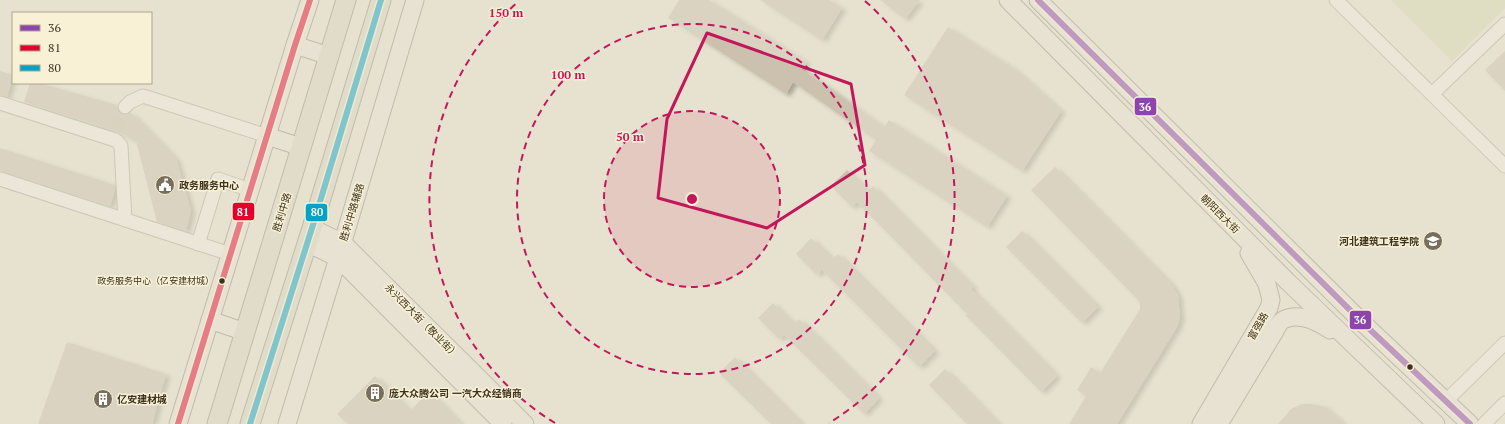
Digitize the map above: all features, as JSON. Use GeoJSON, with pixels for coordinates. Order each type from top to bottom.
{"type":"FeatureCollection","features":[{"type":"Feature","properties":{"kind":"highway","name":"胜利中路"},"geometry":{"type":"LineString","coordinates":[[217,424],[346,0]]}},
{"type":"Feature","properties":{"kind":"highway"},"geometry":{"type":"LineString","coordinates":[[250,424],[310,235],[381,0]]}},
{"type":"Feature","properties":{"kind":"main road"},"geometry":{"type":"LineString","coordinates":[[178,424],[310,0]]}},
{"type":"Feature","properties":{"kind":"main road","name":"胜利中路辅路"},"geometry":{"type":"LineString","coordinates":[[287,424],[341,250],[415,0]]}},
{"type":"Feature","properties":{"kind":"main road","name":"朝阳西大街"},"geometry":{"type":"LineString","coordinates":[[1008,0],[1298,293],[1436,424]]}},
{"type":"Feature","properties":{"kind":"main road"},"geometry":{"type":"LineString","coordinates":[[1038,0],[1364,324],[1470,424]]}},
{"type":"Feature","properties":{"kind":"main road"},"geometry":{"type":"LineString","coordinates":[[295,45],[329,56]]}},
{"type":"Feature","properties":{"kind":"main road"},"geometry":{"type":"LineString","coordinates":[[267,136],[301,147]]}},
{"type":"Feature","properties":{"kind":"main road","name":"富强路"},"geometry":{"type":"LineString","coordinates":[[1201,424],[1269,308],[1271,300],[1267,284],[1256,262],[1214,209]]}},
{"type":"Feature","properties":{"kind":"main road"},"geometry":{"type":"LineString","coordinates":[[1274,234],[1294,266],[1300,287],[1283,321]]}},
{"type":"Feature","properties":{"kind":"main road","name":"永兴西大街（敬业街）"},"geometry":{"type":"LineString","coordinates":[[310,235],[341,250],[525,424]]}},
{"type":"Feature","properties":{"kind":"main road","name":"永兴西大街（敬业街）"},"geometry":{"type":"LineString","coordinates":[[341,250],[503,424]]}},
{"type":"Feature","properties":{"kind":"main road"},"geometry":{"type":"LineString","coordinates":[[1269,308],[1277,300],[1307,291],[1325,296],[1364,324]]}},
{"type":"Feature","properties":{"kind":"main road","name":"富强路"},"geometry":{"type":"LineString","coordinates":[[1219,424],[1275,330],[1283,321],[1295,317],[1306,318],[1320,323],[1372,362]]}},
{"type":"Feature","properties":{"kind":"main road"},"geometry":{"type":"LineString","coordinates":[[210,320],[245,332]]}},
{"type":"Feature","properties":{"kind":"street"},"geometry":{"type":"LineString","coordinates":[[1336,0],[1505,166]]}},
{"type":"Feature","properties":{"kind":"street"},"geometry":{"type":"LineString","coordinates":[[1432,94],[1505,24]]}},
{"type":"Feature","properties":{"kind":"street"},"geometry":{"type":"LineString","coordinates":[[125,107],[130,102],[143,96],[267,136]]}},
{"type":"Feature","properties":{"kind":"street"},"geometry":{"type":"LineString","coordinates":[[0,103],[116,136],[121,146],[125,220]]}},
{"type":"Feature","properties":{"kind":"street"},"geometry":{"type":"LineString","coordinates":[[0,179],[230,254]]}},
{"type":"Feature","properties":{"kind":"street"},"geometry":{"type":"LineString","coordinates":[[198,244],[218,179],[250,190]]}},
{"type":"Feature","properties":{"kind":"street"},"geometry":{"type":"LineString","coordinates":[[1446,401],[1505,343]]}},
{"type":"Feature","properties":{"kind":"street"},"geometry":{"type":"LineString","coordinates":[[1484,424],[1505,403]]}},
{"type":"Feature","properties":{"kind":"highlighted area"},"geometry":{"type":"Polygon","coordinates":[[[707,33],[851,84],[865,165],[767,228],[658,198],[667,119],[707,33]]]}},
{"type":"Feature","properties":{"kind":"green space"},"geometry":{"type":"Polygon","coordinates":[[[1391,0],[1505,0],[1505,8],[1452,61],[1391,0]]]}},
{"type":"Feature","properties":{"kind":"building"},"geometry":{"type":"Polygon","coordinates":[[[679,0],[709,0],[806,62],[801,69],[884,127],[889,120],[1007,196],[987,227],[869,151],[876,140],[793,82],[786,94],[668,18],[679,0]]]}},
{"type":"Feature","properties":{"kind":"building"},"geometry":{"type":"Polygon","coordinates":[[[760,0],[829,0],[842,8],[822,40],[760,0]]]}},
{"type":"Feature","properties":{"kind":"building"},"geometry":{"type":"Polygon","coordinates":[[[880,0],[920,0],[905,19],[880,0]]]}},
{"type":"Feature","properties":{"kind":"building"},"geometry":{"type":"Polygon","coordinates":[[[948,27],[1016,70],[1061,111],[1022,171],[904,95],[948,27]]]}},
{"type":"Feature","properties":{"kind":"building"},"geometry":{"type":"Polygon","coordinates":[[[1505,51],[1505,91],[1485,70],[1505,51]]]}},
{"type":"Feature","properties":{"kind":"building"},"geometry":{"type":"Polygon","coordinates":[[[0,71],[12,75],[12,79],[7,97],[0,95],[0,71]]]}},
{"type":"Feature","properties":{"kind":"building"},"geometry":{"type":"Polygon","coordinates":[[[30,84],[43,84],[117,105],[119,112],[123,115],[131,113],[176,159],[191,211],[186,231],[157,222],[136,141],[114,130],[24,102],[30,84]]]}},
{"type":"Feature","properties":{"kind":"building"},"geometry":{"type":"Polygon","coordinates":[[[0,148],[115,185],[110,206],[0,171],[0,148]]]}},
{"type":"Feature","properties":{"kind":"building"},"geometry":{"type":"Polygon","coordinates":[[[1055,167],[1172,285],[1178,296],[1180,318],[1177,327],[1117,424],[1069,424],[1086,396],[1077,390],[1091,367],[1100,373],[1140,309],[1140,305],[1139,301],[1031,190],[1055,167]]]}},
{"type":"Feature","properties":{"kind":"building"},"geometry":{"type":"Polygon","coordinates":[[[847,170],[868,191],[873,186],[973,287],[971,289],[1057,376],[1041,392],[857,202],[852,207],[831,186],[847,170]]]}},
{"type":"Feature","properties":{"kind":"building"},"geometry":{"type":"Polygon","coordinates":[[[1022,231],[1098,307],[1082,323],[1006,247],[1022,231]]]}},
{"type":"Feature","properties":{"kind":"building"},"geometry":{"type":"Polygon","coordinates":[[[811,238],[832,259],[838,254],[935,351],[919,367],[822,270],[817,275],[796,254],[811,238]]]}},
{"type":"Feature","properties":{"kind":"building"},"geometry":{"type":"Polygon","coordinates":[[[773,303],[794,324],[799,319],[879,398],[864,414],[784,335],[779,339],[758,318],[773,303]]]}},
{"type":"Feature","properties":{"kind":"building","name":"亿安建材城"},"geometry":{"type":"Polygon","coordinates":[[[67,342],[166,374],[152,424],[38,424],[67,342]]]}},
{"type":"Feature","properties":{"kind":"building"},"geometry":{"type":"Polygon","coordinates":[[[735,357],[802,424],[771,424],[719,373],[735,357]]]}},
{"type":"Feature","properties":{"kind":"building"},"geometry":{"type":"Polygon","coordinates":[[[945,369],[999,424],[967,424],[929,385],[945,369]]]}},
{"type":"Feature","properties":{"kind":"building","name":"庞大众腾公司 一汽大众经销商"},"geometry":{"type":"Polygon","coordinates":[[[375,376],[410,411],[429,391],[461,424],[348,424],[337,414],[375,376]]]}},
{"type":"Feature","properties":{"kind":"building"},"geometry":{"type":"Polygon","coordinates":[[[1302,404],[1324,406],[1344,424],[1278,424],[1291,409],[1302,404]]]}},
{"type":"Feature","properties":{"kind":"tunnel"},"geometry":{"type":"LineString","coordinates":[[117,131],[125,107]]}},
{"type":"Feature","properties":{"kind":"transit line","name":"81"},"geometry":{"type":"LineString","coordinates":[[178,424],[310,0]]}},
{"type":"Feature","properties":{"kind":"transit line","name":"80"},"geometry":{"type":"LineString","coordinates":[[250,424],[312,228],[381,0]]}},
{"type":"Feature","properties":{"kind":"transit line","name":"36"},"geometry":{"type":"LineString","coordinates":[[1038,0],[1364,324],[1470,424]]}},
{"type":"Feature","properties":{"kind":"place","name":"政务服务中心"},"geometry":{"type":"Point","coordinates":[165,185]}},
{"type":"Feature","properties":{"kind":"place","name":"河北建筑工程学院"},"geometry":{"type":"Point","coordinates":[1433,241]}},
{"type":"Feature","properties":{"kind":"place","name":"政务服务中心（亿安建材城）"},"geometry":{"type":"Point","coordinates":[222,281]}},
{"type":"Feature","properties":{"kind":"place","name":"庞大众腾公司 一汽大众经销商"},"geometry":{"type":"Point","coordinates":[375,393]}},
{"type":"Feature","properties":{"kind":"place","name":"亿安建材城"},"geometry":{"type":"Point","coordinates":[103,399]}}]}
